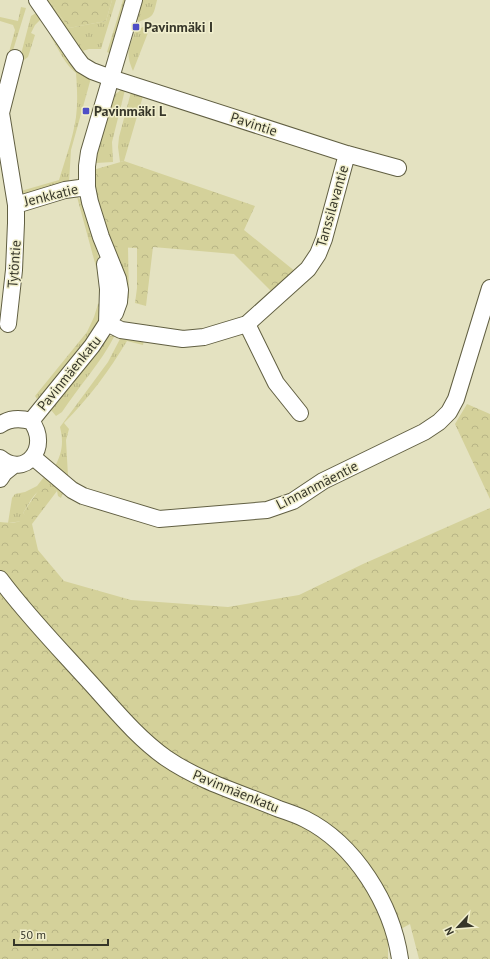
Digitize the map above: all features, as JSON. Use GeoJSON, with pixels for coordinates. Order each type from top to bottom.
{"type":"FeatureCollection","features":[{"type":"Feature","properties":{"kind":"street","name":"Pavintie"},"geometry":{"type":"LineString","coordinates":[[37,0],[82,65],[92,71],[347,154],[398,168]]}},
{"type":"Feature","properties":{"kind":"street","name":"Pavinmäenkatu"},"geometry":{"type":"LineString","coordinates":[[31,421],[92,346],[115,313],[119,302],[120,290],[118,279],[101,237],[90,202],[87,187],[87,166],[89,152],[134,0]]}},
{"type":"Feature","properties":{"kind":"street","name":"Tytöntie"},"geometry":{"type":"LineString","coordinates":[[8,324],[14,270],[16,205],[1,113],[16,58]]}},
{"type":"Feature","properties":{"kind":"street","name":"Tanssilavantie"},"geometry":{"type":"LineString","coordinates":[[107,323],[128,332],[183,339],[204,337],[247,324],[308,269],[318,254],[324,239],[347,154]]}},
{"type":"Feature","properties":{"kind":"street","name":"Jenkkatie"},"geometry":{"type":"LineString","coordinates":[[16,205],[65,190],[87,187]]}},
{"type":"Feature","properties":{"kind":"street","name":"Linnanmäentie"},"geometry":{"type":"LineString","coordinates":[[33,457],[72,490],[83,496],[159,519],[267,510],[280,506],[293,501],[323,481],[424,432],[439,422],[449,412],[456,399],[490,288]]}},
{"type":"Feature","properties":{"kind":"street"},"geometry":{"type":"LineString","coordinates":[[247,324],[276,383],[300,414]]}},
{"type":"Feature","properties":{"kind":"street"},"geometry":{"type":"LineString","coordinates":[[0,425],[18,418],[31,421],[35,427],[39,444],[33,457],[22,464],[7,461],[4,473],[0,479]]}},
{"type":"Feature","properties":{"kind":"street","name":"Pavinmäenkatu"},"geometry":{"type":"LineString","coordinates":[[0,579],[20,604],[130,727],[148,744],[187,772],[211,783],[305,819],[325,832],[343,847],[370,880],[382,900],[391,922],[400,959]]}},
{"type":"Feature","properties":{"kind":"green space"},"geometry":{"type":"Polygon","coordinates":[[[45,0],[49,0],[69,28],[106,21],[112,0],[116,0],[101,49],[89,49],[79,52],[45,0]]]}},
{"type":"Feature","properties":{"kind":"green space"},"geometry":{"type":"Polygon","coordinates":[[[49,0],[112,0],[106,21],[69,28],[49,0]]]}},
{"type":"Feature","properties":{"kind":"green space"},"geometry":{"type":"Polygon","coordinates":[[[123,0],[128,0],[111,54],[107,52],[123,0]]]}},
{"type":"Feature","properties":{"kind":"green space"},"geometry":{"type":"Polygon","coordinates":[[[140,0],[157,0],[155,10],[152,15],[138,22],[138,20],[134,19],[140,0]]]}},
{"type":"Feature","properties":{"kind":"green space"},"geometry":{"type":"Polygon","coordinates":[[[21,7],[26,8],[11,57],[8,56],[15,30],[13,25],[0,21],[0,17],[18,21],[21,7]]]}},
{"type":"Feature","properties":{"kind":"green space"},"geometry":{"type":"Polygon","coordinates":[[[36,13],[42,18],[35,25],[31,33],[35,35],[28,57],[24,60],[20,58],[31,16],[36,13]]]}},
{"type":"Feature","properties":{"kind":"green space"},"geometry":{"type":"Polygon","coordinates":[[[147,25],[151,25],[133,71],[129,59],[130,47],[135,31],[147,25]]]}},
{"type":"Feature","properties":{"kind":"green space"},"geometry":{"type":"Polygon","coordinates":[[[51,34],[91,78],[71,150],[69,182],[25,195],[20,193],[21,191],[59,180],[75,125],[77,100],[76,73],[65,61],[51,37],[51,34]]]}},
{"type":"Feature","properties":{"kind":"green space"},"geometry":{"type":"Polygon","coordinates":[[[121,90],[125,90],[112,142],[113,162],[96,163],[94,162],[111,97],[121,90]]]}},
{"type":"Feature","properties":{"kind":"green space"},"geometry":{"type":"Polygon","coordinates":[[[131,92],[143,96],[124,161],[120,162],[118,147],[119,137],[131,92]]]}},
{"type":"Feature","properties":{"kind":"green space"},"geometry":{"type":"Polygon","coordinates":[[[124,161],[255,206],[244,230],[296,272],[273,293],[234,254],[153,247],[146,306],[135,303],[137,288],[137,248],[113,247],[105,229],[94,194],[93,170],[124,161]]]}},
{"type":"Feature","properties":{"kind":"green space"},"geometry":{"type":"Polygon","coordinates":[[[77,197],[83,201],[103,273],[100,295],[98,274],[77,197]]]}},
{"type":"Feature","properties":{"kind":"green space"},"geometry":{"type":"Polygon","coordinates":[[[113,247],[128,247],[129,298],[127,299],[113,247]]]}},
{"type":"Feature","properties":{"kind":"green space"},"geometry":{"type":"Polygon","coordinates":[[[100,302],[100,317],[90,338],[64,372],[37,399],[35,396],[87,332],[100,302]]]}},
{"type":"Feature","properties":{"kind":"green space"},"geometry":{"type":"Polygon","coordinates":[[[115,335],[97,365],[62,412],[56,416],[51,410],[62,393],[107,337],[115,335]]]}},
{"type":"Feature","properties":{"kind":"green space"},"geometry":{"type":"Polygon","coordinates":[[[121,337],[144,340],[143,345],[127,341],[98,384],[64,423],[69,429],[66,440],[68,476],[78,483],[76,488],[54,468],[62,448],[60,427],[108,362],[121,337]]]}},
{"type":"Feature","properties":{"kind":"green space"},"geometry":{"type":"Polygon","coordinates":[[[467,404],[490,414],[490,499],[455,424],[467,404]]]}},
{"type":"Feature","properties":{"kind":"green space"},"geometry":{"type":"Polygon","coordinates":[[[44,477],[63,493],[61,498],[58,496],[57,491],[51,488],[45,488],[33,497],[23,513],[27,517],[23,521],[8,523],[12,498],[15,494],[25,492],[37,486],[44,477]]]}},
{"type":"Feature","properties":{"kind":"green space"},"geometry":{"type":"Polygon","coordinates":[[[44,487],[51,487],[57,491],[32,524],[38,550],[64,581],[131,600],[228,607],[299,595],[363,564],[490,508],[490,959],[419,959],[410,924],[388,936],[388,959],[0,959],[0,522],[7,523],[21,521],[24,519],[26,517],[23,513],[38,491],[44,487]]]}},
{"type":"Feature","properties":{"kind":"place","name":"Pavinmäki I"},"geometry":{"type":"Point","coordinates":[136,27]}},
{"type":"Feature","properties":{"kind":"place","name":"Pavinmäki L"},"geometry":{"type":"Point","coordinates":[86,111]}}]}
